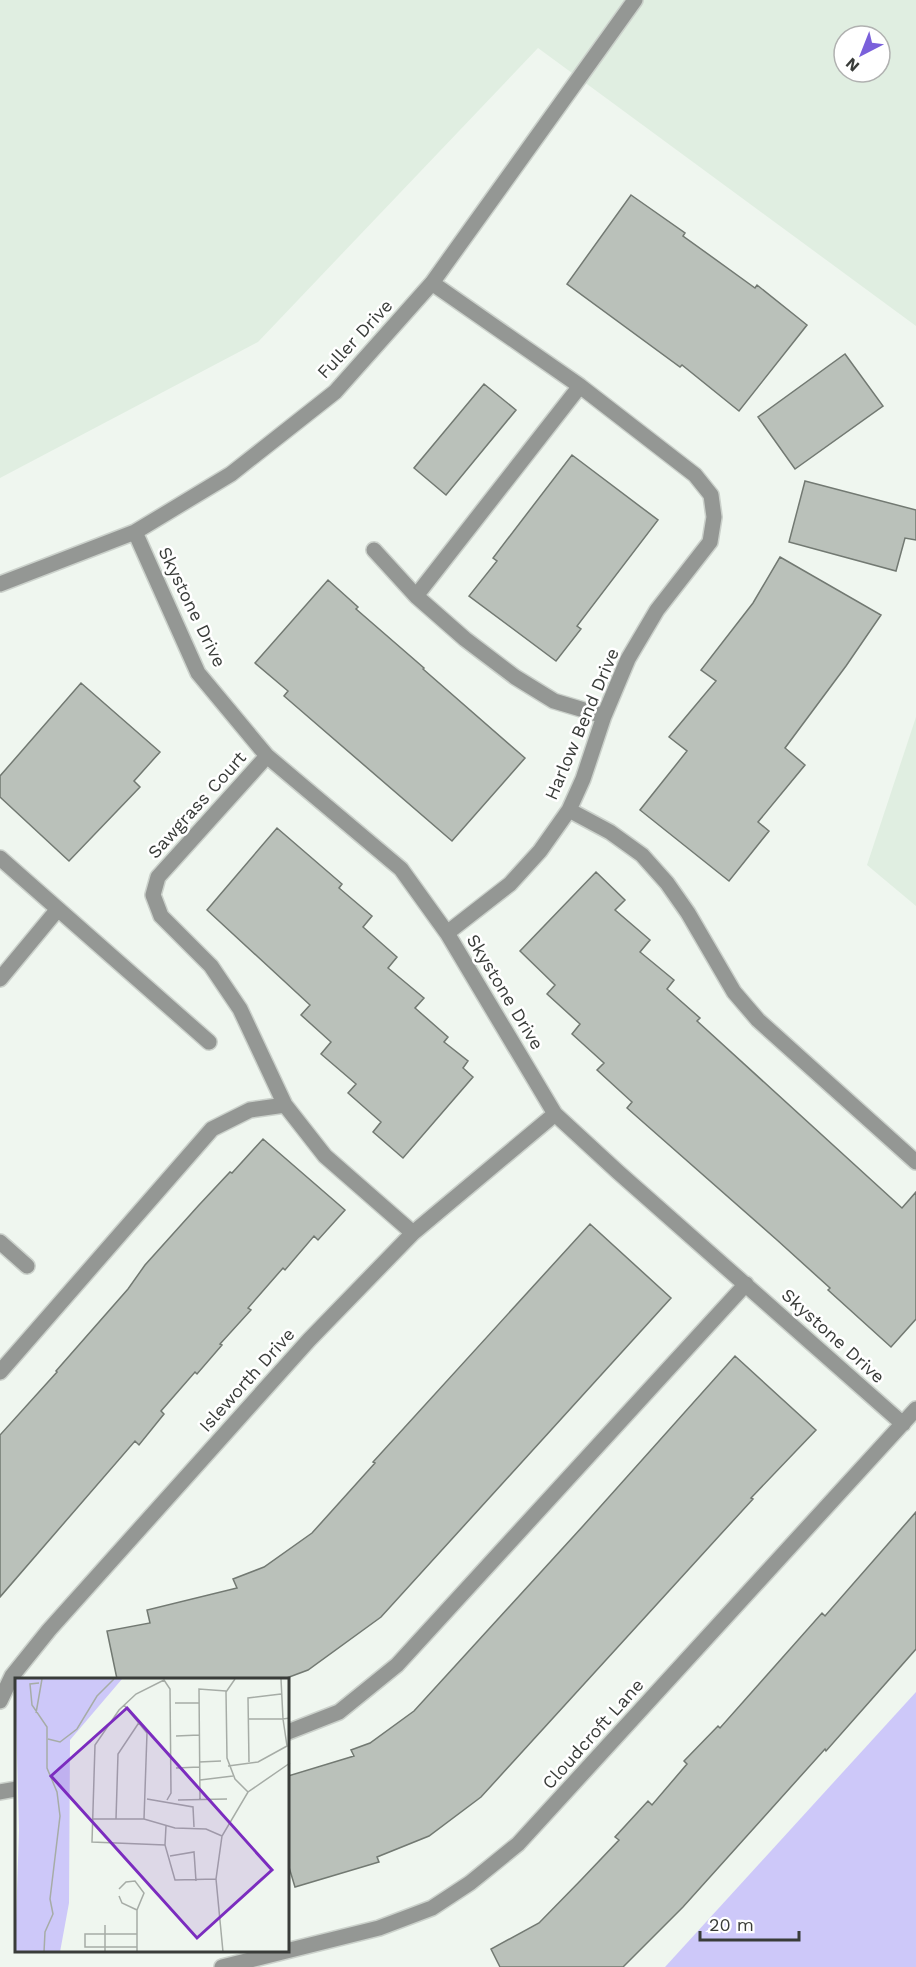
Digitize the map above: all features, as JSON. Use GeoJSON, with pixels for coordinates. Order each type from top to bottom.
{"type":"FeatureCollection","features":[{"type":"Feature","properties":{"kind":"street","name":"Fuller Drive"},"geometry":{"type":"LineString","coordinates":[[0,584],[135,532],[231,474],[335,392],[432,283],[635,0]]}},
{"type":"Feature","properties":{"kind":"street","name":"Harlow Bend Drive"},"geometry":{"type":"LineString","coordinates":[[432,283],[580,386],[695,475],[711,495],[714,517],[710,542],[657,610],[628,659],[604,716],[584,779],[569,810],[540,851],[510,884],[447,933]]}},
{"type":"Feature","properties":{"kind":"street"},"geometry":{"type":"LineString","coordinates":[[416,596],[580,386]]}},
{"type":"Feature","properties":{"kind":"street","name":"Skystone Drive"},"geometry":{"type":"LineString","coordinates":[[135,532],[198,673],[267,756],[401,869],[447,933],[555,1114],[626,1180],[903,1424]]}},
{"type":"Feature","properties":{"kind":"street"},"geometry":{"type":"LineString","coordinates":[[374,550],[416,596],[465,639],[516,677],[554,701],[604,716]]}},
{"type":"Feature","properties":{"kind":"street","name":"Sawgrass Court"},"geometry":{"type":"LineString","coordinates":[[267,756],[158,877],[153,895],[160,916],[211,966],[240,1009],[285,1105]]}},
{"type":"Feature","properties":{"kind":"street"},"geometry":{"type":"LineString","coordinates":[[569,810],[610,832],[642,855],[667,883],[734,992],[758,1020],[916,1162]]}},
{"type":"Feature","properties":{"kind":"street"},"geometry":{"type":"LineString","coordinates":[[0,858],[209,1042]]}},
{"type":"Feature","properties":{"kind":"street"},"geometry":{"type":"LineString","coordinates":[[0,979],[58,909]]}},
{"type":"Feature","properties":{"kind":"street"},"geometry":{"type":"LineString","coordinates":[[0,1372],[212,1129],[250,1110],[285,1105],[325,1156],[413,1233]]}},
{"type":"Feature","properties":{"kind":"street","name":"Isleworth Drive"},"geometry":{"type":"LineString","coordinates":[[0,1701],[12,1676],[49,1630],[309,1340],[413,1233],[555,1114]]}},
{"type":"Feature","properties":{"kind":"street"},"geometry":{"type":"LineString","coordinates":[[0,1242],[27,1266]]}},
{"type":"Feature","properties":{"kind":"street"},"geometry":{"type":"LineString","coordinates":[[290,1730],[339,1712],[397,1665],[746,1284]]}},
{"type":"Feature","properties":{"kind":"street","name":"Cloudcroft Lane"},"geometry":{"type":"LineString","coordinates":[[290,1950],[379,1928],[432,1908],[470,1883],[518,1844],[916,1409]]}},
{"type":"Feature","properties":{"kind":"street"},"geometry":{"type":"LineString","coordinates":[[0,1792],[15,1789]]}},
{"type":"Feature","properties":{"kind":"street","name":"Cloudcroft Lane"},"geometry":{"type":"LineString","coordinates":[[222,1967],[282,1952]]}},
{"type":"Feature","properties":{"kind":"shaded area"},"geometry":{"type":"Polygon","coordinates":[[[0,0],[916,0],[916,326],[538,48],[258,342],[0,478],[0,0]]]}},
{"type":"Feature","properties":{"kind":"shaded area"},"geometry":{"type":"Polygon","coordinates":[[[916,717],[916,906],[867,865],[916,717]]]}},
{"type":"Feature","properties":{"kind":"shaded area"},"geometry":{"type":"Polygon","coordinates":[[[916,1692],[916,1967],[665,1967],[916,1692]]]}},
{"type":"Feature","properties":{"kind":"building"},"geometry":{"type":"Polygon","coordinates":[[[631,195],[685,233],[683,236],[755,288],[757,285],[807,325],[739,411],[682,365],[680,367],[567,284],[631,195]]]}},
{"type":"Feature","properties":{"kind":"building"},"geometry":{"type":"Polygon","coordinates":[[[845,354],[883,406],[795,469],[758,417],[845,354]]]}},
{"type":"Feature","properties":{"kind":"building"},"geometry":{"type":"Polygon","coordinates":[[[484,384],[516,410],[446,495],[414,468],[484,384]]]}},
{"type":"Feature","properties":{"kind":"building"},"geometry":{"type":"Polygon","coordinates":[[[572,455],[658,520],[577,626],[581,629],[556,661],[469,596],[497,561],[493,558],[572,455]]]}},
{"type":"Feature","properties":{"kind":"building"},"geometry":{"type":"Polygon","coordinates":[[[805,481],[916,510],[916,540],[905,538],[896,571],[789,542],[805,481]]]}},
{"type":"Feature","properties":{"kind":"building"},"geometry":{"type":"Polygon","coordinates":[[[780,557],[881,615],[785,748],[805,765],[758,822],[769,831],[729,881],[640,810],[687,751],[669,737],[716,681],[701,670],[753,603],[780,557]]]}},
{"type":"Feature","properties":{"kind":"building"},"geometry":{"type":"Polygon","coordinates":[[[328,580],[358,607],[356,609],[525,758],[452,841],[284,696],[288,691],[255,663],[328,580]]]}},
{"type":"Feature","properties":{"kind":"building"},"geometry":{"type":"Polygon","coordinates":[[[81,683],[160,752],[134,781],[140,787],[69,861],[0,797],[0,776],[81,683]]]}},
{"type":"Feature","properties":{"kind":"building"},"geometry":{"type":"Polygon","coordinates":[[[277,828],[342,884],[339,888],[372,916],[363,927],[397,957],[388,968],[424,998],[415,1008],[448,1037],[444,1042],[468,1061],[463,1068],[473,1077],[403,1158],[373,1132],[381,1122],[348,1093],[356,1084],[321,1054],[331,1042],[301,1015],[310,1005],[207,910],[277,828]]]}},
{"type":"Feature","properties":{"kind":"building"},"geometry":{"type":"Polygon","coordinates":[[[596,872],[625,900],[615,910],[650,940],[640,952],[674,980],[667,989],[700,1018],[697,1021],[902,1208],[916,1192],[916,1319],[891,1347],[777,1240],[627,1108],[632,1102],[597,1070],[604,1063],[572,1034],[580,1024],[547,994],[555,985],[520,951],[596,872]]]}},
{"type":"Feature","properties":{"kind":"building"},"geometry":{"type":"Polygon","coordinates":[[[263,1139],[345,1210],[318,1240],[314,1236],[285,1270],[283,1268],[248,1308],[251,1310],[220,1344],[222,1345],[161,1411],[164,1414],[139,1445],[135,1441],[0,1597],[0,1435],[128,1289],[145,1265],[263,1139]]]}},
{"type":"Feature","properties":{"kind":"building"},"geometry":{"type":"Polygon","coordinates":[[[590,1224],[671,1298],[381,1617],[308,1670],[287,1678],[117,1678],[107,1631],[150,1623],[147,1610],[237,1588],[233,1579],[264,1567],[312,1533],[375,1463],[373,1462],[590,1224]]]}},
{"type":"Feature","properties":{"kind":"building"},"geometry":{"type":"Polygon","coordinates":[[[735,1356],[816,1430],[751,1498],[753,1499],[481,1797],[429,1836],[377,1857],[379,1862],[295,1887],[290,1871],[290,1775],[354,1756],[351,1750],[370,1743],[414,1711],[735,1356]]]}},
{"type":"Feature","properties":{"kind":"building"},"geometry":{"type":"Polygon","coordinates":[[[916,1512],[916,1649],[826,1751],[825,1749],[683,1907],[623,1967],[500,1967],[491,1949],[539,1923],[581,1880],[619,1840],[615,1837],[648,1801],[652,1805],[687,1764],[684,1761],[718,1726],[720,1728],[822,1613],[825,1616],[916,1512]]]}}]}
